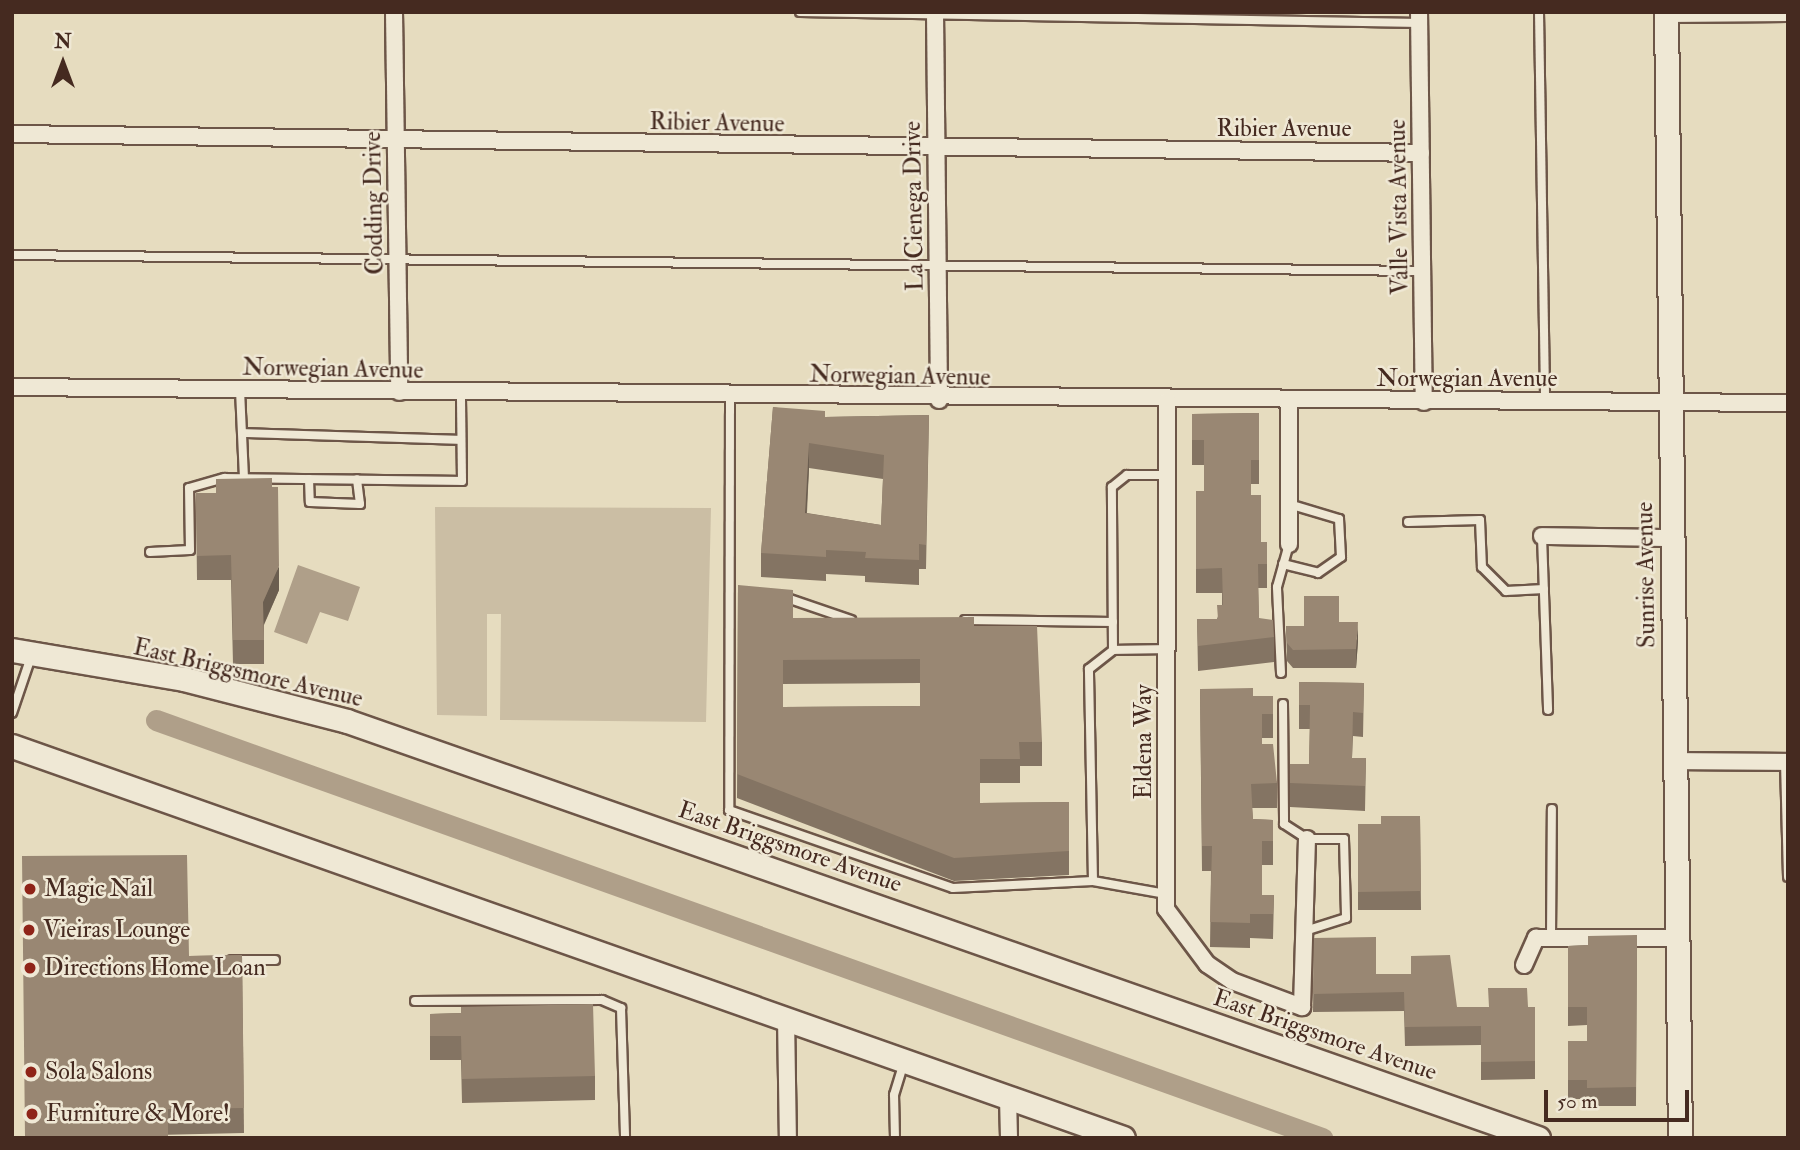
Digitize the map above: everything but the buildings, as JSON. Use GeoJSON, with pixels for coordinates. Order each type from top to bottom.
{"type":"FeatureCollection","features":[{"type":"Feature","properties":{"kind":"main road","name":"Sunrise Avenue"},"geometry":{"type":"LineString","coordinates":[[1666,15],[1680,1138]]}},
{"type":"Feature","properties":{"kind":"main road","name":"East Briggsmore Avenue"},"geometry":{"type":"LineString","coordinates":[[22,652],[184,679],[347,721],[1538,1138]]}},
{"type":"Feature","properties":{"kind":"main road"},"geometry":{"type":"LineString","coordinates":[[12,746],[905,1059],[1117,1137]]}},
{"type":"Feature","properties":{"kind":"street","name":"Codding Drive"},"geometry":{"type":"LineString","coordinates":[[394,12],[399,392]]}},
{"type":"Feature","properties":{"kind":"street","name":"La Cienega Drive"},"geometry":{"type":"LineString","coordinates":[[935,13],[939,400]]}},
{"type":"Feature","properties":{"kind":"street","name":"Valle Vista Avenue"},"geometry":{"type":"LineString","coordinates":[[1420,18],[1424,402]]}},
{"type":"Feature","properties":{"kind":"street","name":"Ribier Avenue"},"geometry":{"type":"LineString","coordinates":[[12,134],[936,150],[1421,153]]}},
{"type":"Feature","properties":{"kind":"street","name":"Norwegian Avenue"},"geometry":{"type":"LineString","coordinates":[[12,387],[939,400],[1788,403]]}},
{"type":"Feature","properties":{"kind":"street","name":"Eldena Way"},"geometry":{"type":"LineString","coordinates":[[1167,401],[1166,909],[1184,940],[1207,964],[1232,981],[1303,1007],[1304,931]]}},
{"type":"Feature","properties":{"kind":"street"},"geometry":{"type":"LineString","coordinates":[[1289,401],[1289,544]]}},
{"type":"Feature","properties":{"kind":"street"},"geometry":{"type":"LineString","coordinates":[[1542,536],[1671,538]]}},
{"type":"Feature","properties":{"kind":"street"},"geometry":{"type":"LineString","coordinates":[[1675,761],[1787,762]]}},
{"type":"Feature","properties":{"kind":"street"},"geometry":{"type":"LineString","coordinates":[[1304,931],[1307,839]]}},
{"type":"Feature","properties":{"kind":"street"},"geometry":{"type":"LineString","coordinates":[[1524,965],[1536,938],[1677,938]]}},
{"type":"Feature","properties":{"kind":"street"},"geometry":{"type":"LineString","coordinates":[[786,1017],[788,1138]]}},
{"type":"Feature","properties":{"kind":"street"},"geometry":{"type":"LineString","coordinates":[[1008,1097],[1009,1138]]}},
{"type":"Feature","properties":{"kind":"lane"},"geometry":{"type":"LineString","coordinates":[[800,12],[1420,18]]}},
{"type":"Feature","properties":{"kind":"lane"},"geometry":{"type":"LineString","coordinates":[[1539,12],[1545,402]]}},
{"type":"Feature","properties":{"kind":"lane"},"geometry":{"type":"LineString","coordinates":[[1666,15],[1788,17]]}},
{"type":"Feature","properties":{"kind":"lane"},"geometry":{"type":"LineString","coordinates":[[12,255],[1423,271]]}},
{"type":"Feature","properties":{"kind":"lane"},"geometry":{"type":"LineString","coordinates":[[240,390],[244,477]]}},
{"type":"Feature","properties":{"kind":"lane"},"geometry":{"type":"LineString","coordinates":[[150,552],[190,550],[189,488],[244,477],[462,481],[461,393]]}},
{"type":"Feature","properties":{"kind":"lane"},"geometry":{"type":"LineString","coordinates":[[730,397],[729,810],[953,888],[1093,881],[1166,894]]}},
{"type":"Feature","properties":{"kind":"lane"},"geometry":{"type":"LineString","coordinates":[[243,433],[460,440]]}},
{"type":"Feature","properties":{"kind":"lane"},"geometry":{"type":"LineString","coordinates":[[1113,650],[1112,486],[1127,475],[1167,475]]}},
{"type":"Feature","properties":{"kind":"lane"},"geometry":{"type":"LineString","coordinates":[[309,479],[310,502],[360,504],[358,479]]}},
{"type":"Feature","properties":{"kind":"lane"},"geometry":{"type":"LineString","coordinates":[[1283,564],[1318,573],[1341,557],[1339,519],[1289,504]]}},
{"type":"Feature","properties":{"kind":"lane"},"geometry":{"type":"LineString","coordinates":[[1408,523],[1480,520],[1482,567],[1506,590],[1545,589]]}},
{"type":"Feature","properties":{"kind":"lane"},"geometry":{"type":"LineString","coordinates":[[1542,536],[1548,710]]}},
{"type":"Feature","properties":{"kind":"lane"},"geometry":{"type":"LineString","coordinates":[[1281,673],[1277,587],[1289,544]]}},
{"type":"Feature","properties":{"kind":"lane"},"geometry":{"type":"LineString","coordinates":[[728,598],[740,597]]}},
{"type":"Feature","properties":{"kind":"lane"},"geometry":{"type":"LineString","coordinates":[[773,597],[862,620]]}},
{"type":"Feature","properties":{"kind":"lane"},"geometry":{"type":"LineString","coordinates":[[953,620],[1113,622]]}},
{"type":"Feature","properties":{"kind":"lane"},"geometry":{"type":"LineString","coordinates":[[1093,881],[1089,669],[1113,650],[1167,649]]}},
{"type":"Feature","properties":{"kind":"lane"},"geometry":{"type":"LineString","coordinates":[[12,713],[22,652]]}},
{"type":"Feature","properties":{"kind":"lane"},"geometry":{"type":"LineString","coordinates":[[1283,704],[1284,824],[1307,839],[1344,839],[1346,918],[1304,931]]}},
{"type":"Feature","properties":{"kind":"lane"},"geometry":{"type":"LineString","coordinates":[[1787,762],[1788,877]]}},
{"type":"Feature","properties":{"kind":"lane"},"geometry":{"type":"LineString","coordinates":[[1551,938],[1552,809]]}},
{"type":"Feature","properties":{"kind":"lane"},"geometry":{"type":"LineString","coordinates":[[220,960],[275,960]]}},
{"type":"Feature","properties":{"kind":"lane"},"geometry":{"type":"LineString","coordinates":[[415,1001],[602,1000],[621,1008],[625,1138]]}},
{"type":"Feature","properties":{"kind":"lane"},"geometry":{"type":"LineString","coordinates":[[895,1138],[894,1096],[905,1059]]}},
{"type":"Feature","properties":{"kind":"shaded area"},"geometry":{"type":"Polygon","coordinates":[[[435,507],[711,508],[706,722],[500,720],[501,614],[487,614],[487,716],[437,715],[435,507]]]}},
{"type":"Feature","properties":{"kind":"shaded area"},"geometry":{"type":"Polygon","coordinates":[[[298,565],[360,587],[348,621],[320,612],[307,644],[274,632],[298,565]]]}},
{"type":"Feature","properties":{"kind":"waterway"},"geometry":{"type":"LineString","coordinates":[[156,720],[1322,1138]]}},
{"type":"Feature","properties":{"kind":"place","name":"Magic Nail"},"geometry":{"type":"Point","coordinates":[30,889]}},
{"type":"Feature","properties":{"kind":"place","name":"Vieiras Lounge"},"geometry":{"type":"Point","coordinates":[29,930]}},
{"type":"Feature","properties":{"kind":"place","name":"Directions Home Loan"},"geometry":{"type":"Point","coordinates":[30,968]}},
{"type":"Feature","properties":{"kind":"place","name":"Sola Salons"},"geometry":{"type":"Point","coordinates":[31,1072]}},
{"type":"Feature","properties":{"kind":"place","name":"Furniture & More!"},"geometry":{"type":"Point","coordinates":[32,1114]}}]}
